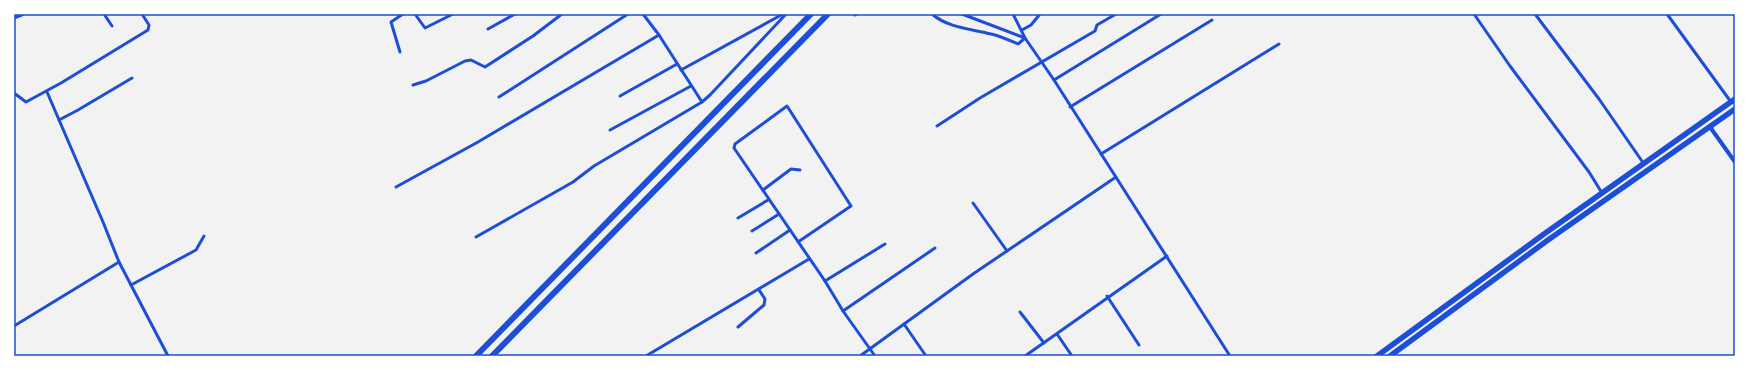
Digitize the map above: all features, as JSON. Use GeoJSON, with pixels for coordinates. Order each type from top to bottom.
{"type":"FeatureCollection","features":[{"type":"Feature","properties":{"kind":"highway"},"geometry":{"type":"LineString","coordinates":[[476,356],[812,14]]}},
{"type":"Feature","properties":{"kind":"highway"},"geometry":{"type":"LineString","coordinates":[[492,356],[828,14]]}},
{"type":"Feature","properties":{"kind":"highway"},"geometry":{"type":"LineString","coordinates":[[1377,356],[1602,193],[1733,101]]}},
{"type":"Feature","properties":{"kind":"highway"},"geometry":{"type":"LineString","coordinates":[[1390,356],[1548,240],[1735,109]]}},
{"type":"Feature","properties":{"kind":"street"},"geometry":{"type":"LineString","coordinates":[[14,18],[24,14]]}},
{"type":"Feature","properties":{"kind":"street"},"geometry":{"type":"LineString","coordinates":[[104,14],[112,26]]}},
{"type":"Feature","properties":{"kind":"street"},"geometry":{"type":"LineString","coordinates":[[14,93],[26,102],[47,92],[148,30],[149,25],[142,14]]}},
{"type":"Feature","properties":{"kind":"street"},"geometry":{"type":"LineString","coordinates":[[400,52],[392,22],[403,14]]}},
{"type":"Feature","properties":{"kind":"street"},"geometry":{"type":"LineString","coordinates":[[415,14],[425,28],[453,14]]}},
{"type":"Feature","properties":{"kind":"street"},"geometry":{"type":"LineString","coordinates":[[488,29],[515,14]]}},
{"type":"Feature","properties":{"kind":"street"},"geometry":{"type":"LineString","coordinates":[[412,85],[426,81],[465,61],[471,60],[484,67],[533,36],[562,14]]}},
{"type":"Feature","properties":{"kind":"street"},"geometry":{"type":"LineString","coordinates":[[499,97],[628,14]]}},
{"type":"Feature","properties":{"kind":"street"},"geometry":{"type":"LineString","coordinates":[[643,14],[659,35],[702,102]]}},
{"type":"Feature","properties":{"kind":"street"},"geometry":{"type":"LineString","coordinates":[[681,70],[784,14]]}},
{"type":"Feature","properties":{"kind":"street"},"geometry":{"type":"LineString","coordinates":[[476,237],[574,182],[594,166],[702,102],[731,74],[784,14]]}},
{"type":"Feature","properties":{"kind":"street"},"geometry":{"type":"LineString","coordinates":[[932,14],[939,20],[1000,36],[1018,44],[1025,38]]}},
{"type":"Feature","properties":{"kind":"street"},"geometry":{"type":"LineString","coordinates":[[962,14],[1025,38]]}},
{"type":"Feature","properties":{"kind":"street"},"geometry":{"type":"LineString","coordinates":[[1013,14],[1025,38],[1054,80],[1230,356]]}},
{"type":"Feature","properties":{"kind":"street"},"geometry":{"type":"LineString","coordinates":[[1022,30],[1032,25],[1040,14]]}},
{"type":"Feature","properties":{"kind":"street"},"geometry":{"type":"LineString","coordinates":[[937,126],[980,98],[1095,31],[1097,25],[1116,14]]}},
{"type":"Feature","properties":{"kind":"street"},"geometry":{"type":"LineString","coordinates":[[1054,80],[1161,14]]}},
{"type":"Feature","properties":{"kind":"street"},"geometry":{"type":"LineString","coordinates":[[1474,14],[1510,66],[1589,172],[1602,193]]}},
{"type":"Feature","properties":{"kind":"street"},"geometry":{"type":"LineString","coordinates":[[1535,14],[1599,99],[1644,164]]}},
{"type":"Feature","properties":{"kind":"street"},"geometry":{"type":"LineString","coordinates":[[1667,14],[1733,101]]}},
{"type":"Feature","properties":{"kind":"street"},"geometry":{"type":"LineString","coordinates":[[1070,107],[1212,20]]}},
{"type":"Feature","properties":{"kind":"street"},"geometry":{"type":"LineString","coordinates":[[396,187],[478,142],[659,35]]}},
{"type":"Feature","properties":{"kind":"street"},"geometry":{"type":"LineString","coordinates":[[1101,154],[1279,44]]}},
{"type":"Feature","properties":{"kind":"street"},"geometry":{"type":"LineString","coordinates":[[620,96],[677,64]]}},
{"type":"Feature","properties":{"kind":"street"},"geometry":{"type":"LineString","coordinates":[[59,120],[132,78]]}},
{"type":"Feature","properties":{"kind":"street"},"geometry":{"type":"LineString","coordinates":[[610,130],[691,86]]}},
{"type":"Feature","properties":{"kind":"street"},"geometry":{"type":"LineString","coordinates":[[47,92],[119,262],[168,356]]}},
{"type":"Feature","properties":{"kind":"street"},"geometry":{"type":"LineString","coordinates":[[798,242],[851,206],[788,106],[735,144],[738,154],[763,190],[768,200],[825,281],[842,311],[875,356]]}},
{"type":"Feature","properties":{"kind":"street"},"geometry":{"type":"LineString","coordinates":[[1710,127],[1735,162]]}},
{"type":"Feature","properties":{"kind":"street"},"geometry":{"type":"LineString","coordinates":[[763,190],[791,169],[800,170]]}},
{"type":"Feature","properties":{"kind":"street"},"geometry":{"type":"LineString","coordinates":[[860,356],[1007,251],[1116,177]]}},
{"type":"Feature","properties":{"kind":"street"},"geometry":{"type":"LineString","coordinates":[[738,218],[768,200]]}},
{"type":"Feature","properties":{"kind":"street"},"geometry":{"type":"LineString","coordinates":[[973,203],[1007,251]]}},
{"type":"Feature","properties":{"kind":"street"},"geometry":{"type":"LineString","coordinates":[[752,231],[779,214]]}},
{"type":"Feature","properties":{"kind":"street"},"geometry":{"type":"LineString","coordinates":[[756,253],[790,230]]}},
{"type":"Feature","properties":{"kind":"street"},"geometry":{"type":"LineString","coordinates":[[131,285],[196,250],[204,236]]}},
{"type":"Feature","properties":{"kind":"street"},"geometry":{"type":"LineString","coordinates":[[825,281],[886,244]]}},
{"type":"Feature","properties":{"kind":"street"},"geometry":{"type":"LineString","coordinates":[[842,311],[935,248]]}},
{"type":"Feature","properties":{"kind":"street"},"geometry":{"type":"LineString","coordinates":[[1025,356],[1107,296],[1167,256]]}},
{"type":"Feature","properties":{"kind":"street"},"geometry":{"type":"LineString","coordinates":[[646,356],[809,259]]}},
{"type":"Feature","properties":{"kind":"street"},"geometry":{"type":"LineString","coordinates":[[14,326],[119,262]]}},
{"type":"Feature","properties":{"kind":"street"},"geometry":{"type":"LineString","coordinates":[[738,327],[764,305],[765,299],[759,290]]}},
{"type":"Feature","properties":{"kind":"street"},"geometry":{"type":"LineString","coordinates":[[1107,296],[1138,345]]}},
{"type":"Feature","properties":{"kind":"street"},"geometry":{"type":"LineString","coordinates":[[1020,312],[1044,343]]}},
{"type":"Feature","properties":{"kind":"street"},"geometry":{"type":"LineString","coordinates":[[904,324],[926,356]]}},
{"type":"Feature","properties":{"kind":"street"},"geometry":{"type":"LineString","coordinates":[[1057,334],[1072,356]]}}]}
